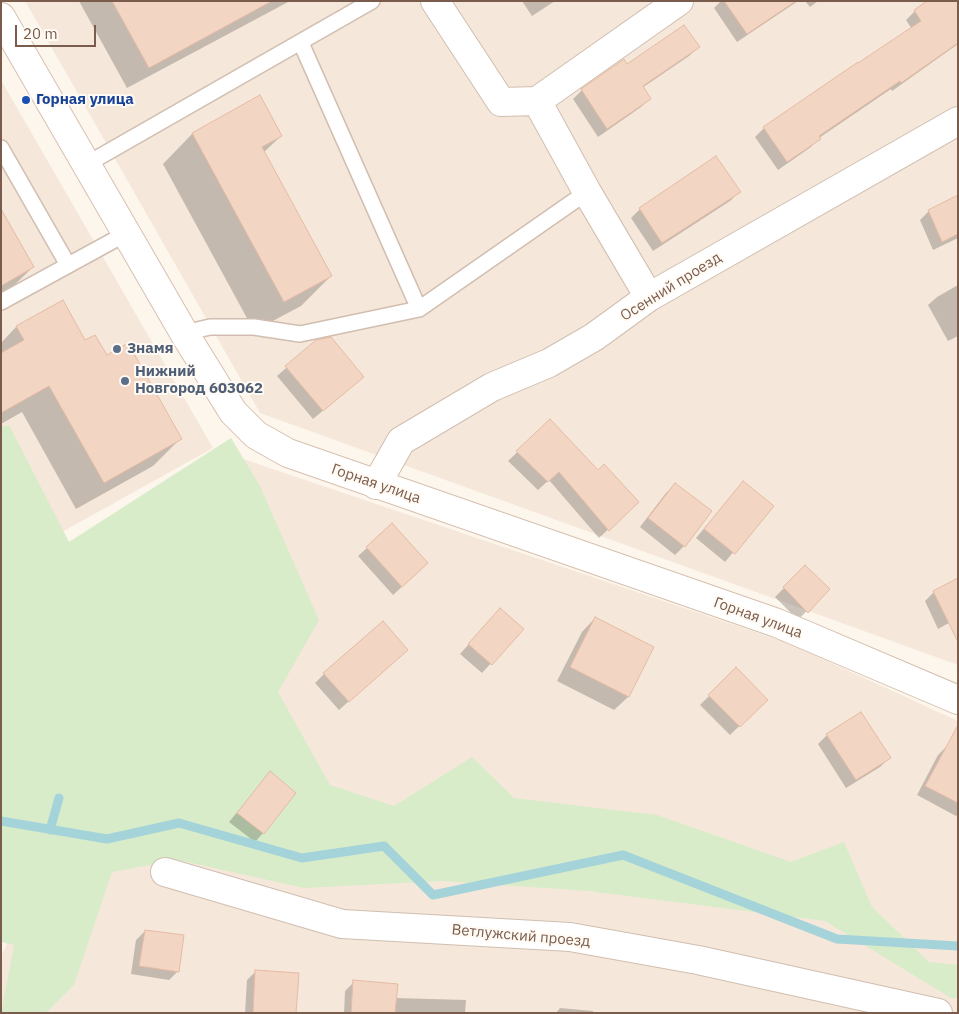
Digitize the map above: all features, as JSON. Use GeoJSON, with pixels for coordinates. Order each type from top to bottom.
{"type":"FeatureCollection","features":[{"type":"Feature","properties":{"kind":"street"},"geometry":{"type":"LineString","coordinates":[[435,1],[501,102],[537,101],[679,1]]}},
{"type":"Feature","properties":{"kind":"street","name":"Горная улица"},"geometry":{"type":"LineString","coordinates":[[1,17],[184,333],[233,412],[256,435],[288,453],[376,485],[776,623],[958,700]]}},
{"type":"Feature","properties":{"kind":"street"},"geometry":{"type":"LineString","coordinates":[[537,101],[587,192],[649,297]]}},
{"type":"Feature","properties":{"kind":"street","name":"Осенний проезд"},"geometry":{"type":"LineString","coordinates":[[376,485],[401,441],[492,387],[549,363],[594,338],[649,297],[958,121]]}},
{"type":"Feature","properties":{"kind":"street","name":"Ветлужский проезд"},"geometry":{"type":"LineString","coordinates":[[165,872],[342,924],[570,937],[698,960],[938,1013]]}},
{"type":"Feature","properties":{"kind":"lane"},"geometry":{"type":"LineString","coordinates":[[87,164],[372,1]]}},
{"type":"Feature","properties":{"kind":"lane"},"geometry":{"type":"LineString","coordinates":[[301,43],[419,309]]}},
{"type":"Feature","properties":{"kind":"lane"},"geometry":{"type":"LineString","coordinates":[[1,148],[68,266]]}},
{"type":"Feature","properties":{"kind":"lane"},"geometry":{"type":"LineString","coordinates":[[184,333],[210,327],[254,327],[300,334],[419,309],[587,192]]}},
{"type":"Feature","properties":{"kind":"lane"},"geometry":{"type":"LineString","coordinates":[[1,302],[126,233]]}},
{"type":"Feature","properties":{"kind":"shaded area"},"geometry":{"type":"Polygon","coordinates":[[[25,1],[958,1],[958,665],[260,413],[25,1]]]}},
{"type":"Feature","properties":{"kind":"shaded area"},"geometry":{"type":"Polygon","coordinates":[[[1,80],[213,448],[1,566],[1,80]]]}},
{"type":"Feature","properties":{"kind":"shaded area"},"geometry":{"type":"Polygon","coordinates":[[[243,459],[788,643],[958,721],[958,1013],[1,1013],[1,956],[243,459]]]}},
{"type":"Feature","properties":{"kind":"green space"},"geometry":{"type":"Polygon","coordinates":[[[9,425],[69,542],[231,438],[260,486],[319,620],[278,692],[330,785],[394,806],[472,757],[514,798],[657,815],[791,862],[844,842],[872,907],[929,962],[958,965],[958,998],[951,998],[825,921],[588,891],[442,881],[304,888],[178,860],[112,872],[74,985],[46,1013],[1,1013],[14,945],[1,942],[1,427],[9,425]]]}},
{"type":"Feature","properties":{"kind":"building"},"geometry":{"type":"Polygon","coordinates":[[[112,1],[272,1],[149,68],[112,1]]]}},
{"type":"Feature","properties":{"kind":"building"},"geometry":{"type":"Polygon","coordinates":[[[724,1],[796,1],[747,34],[724,1]]]}},
{"type":"Feature","properties":{"kind":"building"},"geometry":{"type":"Polygon","coordinates":[[[927,1],[958,1],[958,43],[901,83],[900,81],[819,136],[821,139],[787,162],[763,127],[921,21],[914,10],[927,1]]]}},
{"type":"Feature","properties":{"kind":"building"},"geometry":{"type":"Polygon","coordinates":[[[684,25],[700,47],[643,86],[651,99],[607,129],[581,89],[624,59],[627,64],[684,25]]]}},
{"type":"Feature","properties":{"kind":"building"},"geometry":{"type":"Polygon","coordinates":[[[260,95],[282,136],[262,147],[332,276],[284,302],[192,133],[260,95]]]}},
{"type":"Feature","properties":{"kind":"building"},"geometry":{"type":"Polygon","coordinates":[[[716,156],[741,192],[662,243],[639,208],[716,156]]]}},
{"type":"Feature","properties":{"kind":"building"},"geometry":{"type":"Polygon","coordinates":[[[958,195],[958,234],[942,242],[928,210],[958,195]]]}},
{"type":"Feature","properties":{"kind":"building"},"geometry":{"type":"Polygon","coordinates":[[[1,209],[34,267],[1,286],[1,209]]]}},
{"type":"Feature","properties":{"kind":"building"},"geometry":{"type":"Polygon","coordinates":[[[63,300],[85,340],[95,335],[107,355],[128,343],[182,439],[104,483],[49,386],[1,413],[1,353],[24,340],[16,326],[63,300]]]}},
{"type":"Feature","properties":{"kind":"building"},"geometry":{"type":"Polygon","coordinates":[[[331,337],[364,377],[323,411],[285,366],[316,340],[331,337]]]}},
{"type":"Feature","properties":{"kind":"building"},"geometry":{"type":"Polygon","coordinates":[[[550,419],[598,470],[604,464],[639,502],[609,531],[559,472],[548,482],[516,451],[550,419]]]}},
{"type":"Feature","properties":{"kind":"building"},"geometry":{"type":"Polygon","coordinates":[[[743,481],[774,506],[735,554],[704,529],[743,481]]]}},
{"type":"Feature","properties":{"kind":"building"},"geometry":{"type":"Polygon","coordinates":[[[675,483],[712,511],[685,547],[648,518],[675,483]]]}},
{"type":"Feature","properties":{"kind":"building"},"geometry":{"type":"Polygon","coordinates":[[[392,523],[428,563],[402,587],[366,547],[392,523]]]}},
{"type":"Feature","properties":{"kind":"building"},"geometry":{"type":"Polygon","coordinates":[[[805,565],[830,589],[808,613],[783,587],[805,565]]]}},
{"type":"Feature","properties":{"kind":"building"},"geometry":{"type":"Polygon","coordinates":[[[958,578],[958,642],[933,591],[958,578]]]}},
{"type":"Feature","properties":{"kind":"building"},"geometry":{"type":"Polygon","coordinates":[[[500,608],[524,629],[492,665],[468,644],[500,608]]]}},
{"type":"Feature","properties":{"kind":"building"},"geometry":{"type":"Polygon","coordinates":[[[595,617],[654,647],[629,697],[570,667],[595,617]]]}},
{"type":"Feature","properties":{"kind":"building"},"geometry":{"type":"Polygon","coordinates":[[[383,621],[408,650],[349,702],[323,673],[383,621]]]}},
{"type":"Feature","properties":{"kind":"building"},"geometry":{"type":"Polygon","coordinates":[[[736,667],[768,700],[740,727],[708,695],[736,667]]]}},
{"type":"Feature","properties":{"kind":"building"},"geometry":{"type":"Polygon","coordinates":[[[861,712],[891,758],[856,780],[826,734],[861,712]]]}},
{"type":"Feature","properties":{"kind":"building"},"geometry":{"type":"Polygon","coordinates":[[[958,725],[958,803],[925,786],[958,725]]]}},
{"type":"Feature","properties":{"kind":"building"},"geometry":{"type":"Polygon","coordinates":[[[270,771],[296,793],[264,834],[237,813],[270,771]]]}},
{"type":"Feature","properties":{"kind":"building"},"geometry":{"type":"Polygon","coordinates":[[[145,930],[184,935],[179,972],[139,966],[145,930]]]}},
{"type":"Feature","properties":{"kind":"building"},"geometry":{"type":"Polygon","coordinates":[[[255,970],[299,973],[296,1013],[253,1013],[255,970]]]}},
{"type":"Feature","properties":{"kind":"building"},"geometry":{"type":"Polygon","coordinates":[[[353,980],[398,984],[395,1013],[351,1013],[353,980]]]}},
{"type":"Feature","properties":{"kind":"waterway"},"geometry":{"type":"LineString","coordinates":[[50,830],[59,798]]}},
{"type":"Feature","properties":{"kind":"waterway"},"geometry":{"type":"LineString","coordinates":[[1,821],[107,839],[179,823],[302,858],[384,846],[433,895],[623,855],[837,939],[958,946]]}},
{"type":"Feature","properties":{"kind":"place","name":"Горная улица"},"geometry":{"type":"Point","coordinates":[26,100]}},
{"type":"Feature","properties":{"kind":"place","name":"Знамя"},"geometry":{"type":"Point","coordinates":[117,349]}},
{"type":"Feature","properties":{"kind":"place","name":"Нижний Новгород 603062"},"geometry":{"type":"Point","coordinates":[125,381]}}]}
